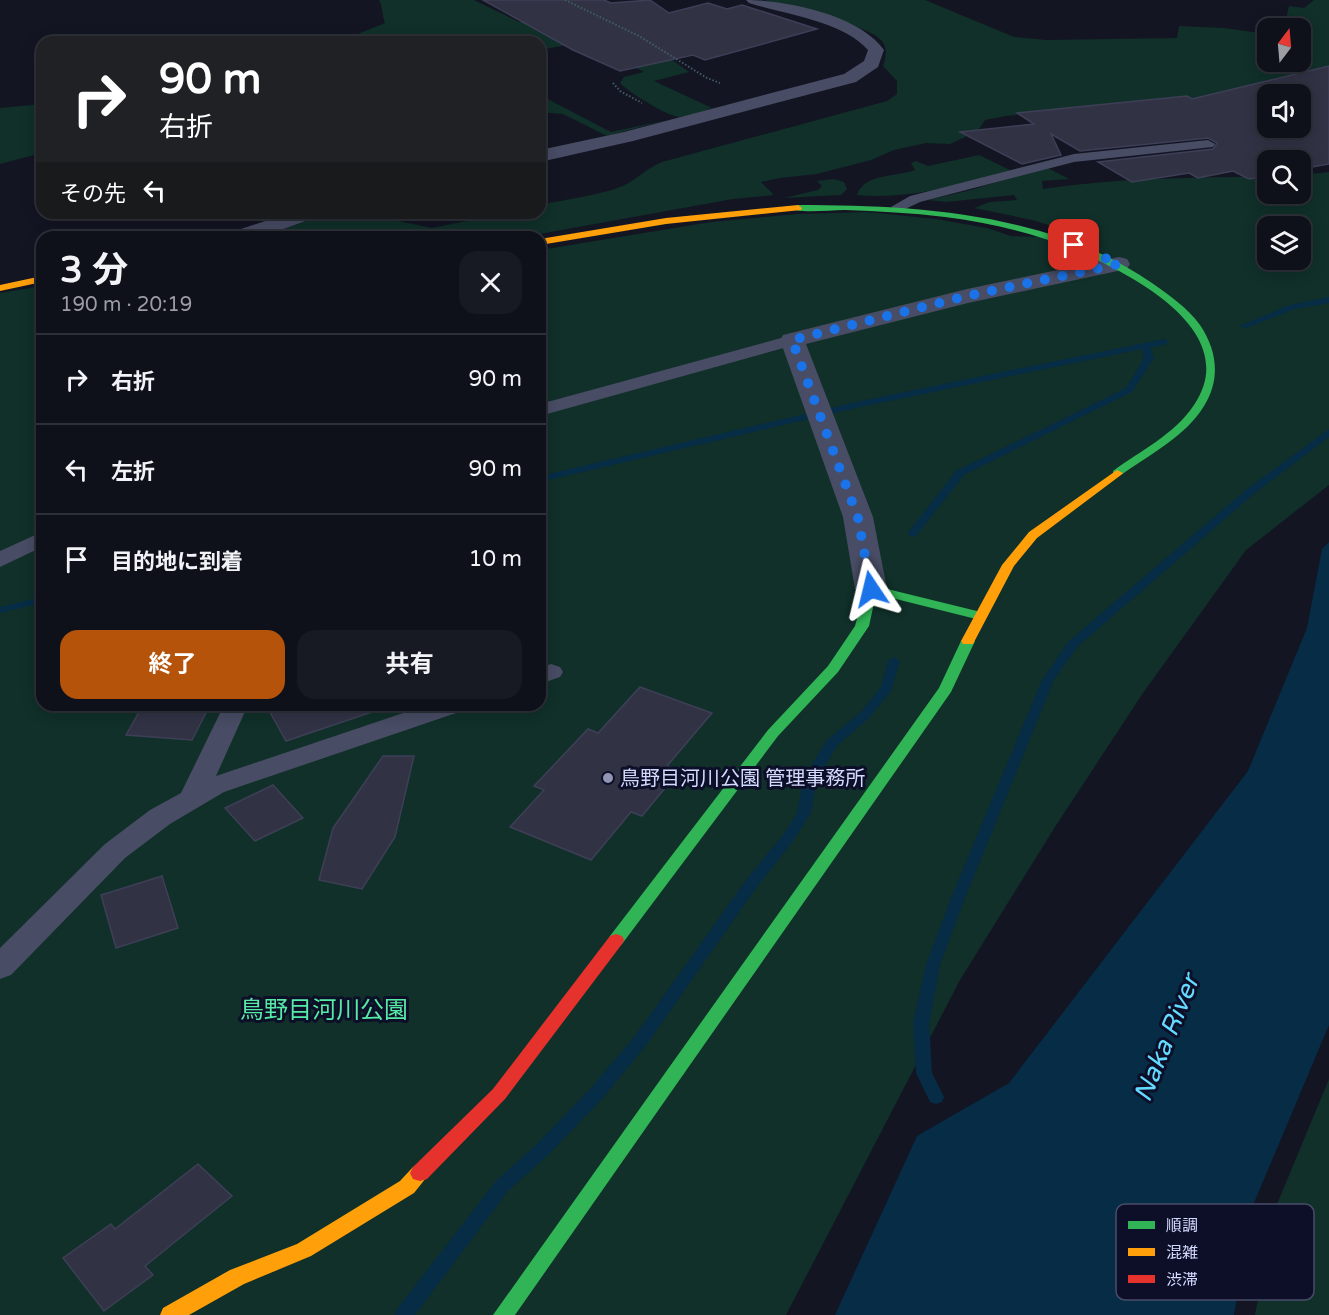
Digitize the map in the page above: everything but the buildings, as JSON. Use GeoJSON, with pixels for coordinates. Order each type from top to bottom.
{"type":"FeatureCollection","features":[{"type":"Feature","properties":{"kind":"street"},"geometry":{"type":"LineString","coordinates":[[546,155],[626,137],[850,78],[872,66],[878,55],[877,48],[872,41],[862,34],[754,0]]}},
{"type":"Feature","properties":{"kind":"street"},"geometry":{"type":"LineString","coordinates":[[503,1315],[946,689],[980,616],[1008,565],[1033,535],[1188,420],[1205,396],[1212,366],[1204,334],[1187,313],[1158,288],[1119,264],[1074,245],[1014,227],[899,207],[846,205],[682,217],[546,241]]}},
{"type":"Feature","properties":{"kind":"street"},"geometry":{"type":"LineString","coordinates":[[258,231],[292,219]]}},
{"type":"Feature","properties":{"kind":"street"},"geometry":{"type":"LineString","coordinates":[[170,1315],[237,1277],[304,1250],[408,1186],[499,1094],[773,733],[833,669],[862,626],[871,589],[858,518],[792,340],[967,296],[1119,264]]}},
{"type":"Feature","properties":{"kind":"street"},"geometry":{"type":"LineString","coordinates":[[0,288],[36,280]]}},
{"type":"Feature","properties":{"kind":"street"},"geometry":{"type":"LineString","coordinates":[[871,589],[980,616]]}},
{"type":"Feature","properties":{"kind":"lane"},"geometry":{"type":"LineString","coordinates":[[899,207],[915,199],[1074,158],[1208,144]]}},
{"type":"Feature","properties":{"kind":"lane"},"geometry":{"type":"LineString","coordinates":[[546,408],[792,340]]}},
{"type":"Feature","properties":{"kind":"lane"},"geometry":{"type":"LineString","coordinates":[[0,560],[36,542]]}},
{"type":"Feature","properties":{"kind":"lane"},"geometry":{"type":"LineString","coordinates":[[192,799],[233,711]]}},
{"type":"Feature","properties":{"kind":"lane"},"geometry":{"type":"LineString","coordinates":[[0,967],[115,851],[160,817],[215,786],[435,711]]}},
{"type":"Feature","properties":{"kind":"path"},"geometry":{"type":"LineString","coordinates":[[565,0],[639,36],[706,78],[761,101]]}},
{"type":"Feature","properties":{"kind":"green space"},"geometry":{"type":"Polygon","coordinates":[[[379,0],[474,0],[519,22],[539,19],[567,45],[546,49],[546,36],[353,36],[385,23],[379,0]]]}},
{"type":"Feature","properties":{"kind":"green space"},"geometry":{"type":"Polygon","coordinates":[[[764,0],[925,0],[1014,37],[1047,40],[1177,38],[1179,26],[1224,28],[1257,33],[1257,72],[1311,72],[1311,18],[1286,18],[1289,6],[1304,8],[1314,0],[1329,0],[1329,77],[1311,88],[1311,84],[1257,84],[1257,95],[1202,101],[1194,98],[1160,100],[985,120],[978,131],[950,144],[926,143],[894,150],[871,160],[817,174],[761,182],[774,195],[733,199],[546,233],[546,231],[278,231],[312,219],[388,219],[432,228],[477,219],[546,219],[546,204],[593,195],[623,186],[662,162],[887,101],[897,94],[897,81],[883,66],[886,56],[885,46],[872,34],[844,22],[764,0]]]}},
{"type":"Feature","properties":{"kind":"green space"},"geometry":{"type":"Polygon","coordinates":[[[611,54],[664,54],[689,72],[654,81],[712,108],[679,117],[657,108],[620,83],[624,77],[644,72],[611,54]]]}},
{"type":"Feature","properties":{"kind":"green space"},"geometry":{"type":"Polygon","coordinates":[[[546,98],[611,132],[667,120],[607,136],[563,114],[546,113],[546,98]]]}},
{"type":"Feature","properties":{"kind":"green space"},"geometry":{"type":"Polygon","coordinates":[[[36,105],[36,155],[0,164],[0,108],[36,105]]]}},
{"type":"Feature","properties":{"kind":"green space"},"geometry":{"type":"Polygon","coordinates":[[[979,155],[1012,171],[955,186],[916,193],[857,195],[866,183],[874,179],[915,170],[911,163],[916,161],[928,166],[979,155]]]}},
{"type":"Feature","properties":{"kind":"green space","name":"鳥野目河川公園"},"geometry":{"type":"Polygon","coordinates":[[[1046,167],[1069,179],[1042,181],[1043,189],[1127,180],[1257,177],[1257,204],[1311,204],[1311,174],[1329,172],[1329,485],[1246,550],[1143,693],[1055,827],[960,980],[786,1315],[0,1315],[0,293],[36,287],[36,711],[546,711],[546,249],[711,222],[797,214],[868,212],[936,219],[987,228],[1011,236],[1091,238],[1032,220],[974,208],[990,202],[1017,200],[1014,195],[946,202],[928,200],[971,190],[1046,167]]]}},
{"type":"Feature","properties":{"kind":"green space"},"geometry":{"type":"Polygon","coordinates":[[[834,179],[844,182],[847,189],[841,195],[784,198],[818,190],[822,186],[817,181],[834,179]]]}},
{"type":"Feature","properties":{"kind":"green space"},"geometry":{"type":"Polygon","coordinates":[[[1329,1079],[1329,1315],[1255,1315],[1258,1300],[1314,1300],[1314,1204],[1277,1204],[1329,1079]]]}},
{"type":"Feature","properties":{"kind":"water","name":"Naka River"},"geometry":{"type":"Polygon","coordinates":[[[1329,542],[1329,1025],[1254,1204],[1116,1204],[1116,1300],[1236,1300],[1234,1315],[835,1315],[917,1136],[1009,1083],[1248,771],[1307,628],[1322,549],[1329,542]]]}},
{"type":"Feature","properties":{"kind":"waterway"},"geometry":{"type":"LineString","coordinates":[[1243,326],[1293,307],[1329,300]]}},
{"type":"Feature","properties":{"kind":"waterway"},"geometry":{"type":"LineString","coordinates":[[546,478],[856,405],[1164,342]]}},
{"type":"Feature","properties":{"kind":"waterway"},"geometry":{"type":"LineString","coordinates":[[912,534],[960,473],[1129,390],[1149,358],[1145,346]]}},
{"type":"Feature","properties":{"kind":"waterway"},"geometry":{"type":"LineString","coordinates":[[936,1097],[924,1073],[921,1023],[933,965],[958,898],[1048,680],[1073,644],[1251,491],[1329,432]]}},
{"type":"Feature","properties":{"kind":"waterway"},"geometry":{"type":"LineString","coordinates":[[0,610],[36,601]]}},
{"type":"Feature","properties":{"kind":"waterway"},"geometry":{"type":"LineString","coordinates":[[404,1315],[502,1186],[542,1150],[596,1094],[641,1040],[751,884],[788,838],[804,813],[810,779],[832,743],[865,715],[887,688],[894,661]]}},
{"type":"Feature","properties":{"kind":"traffic: fast"},"geometry":{"type":"LineString","coordinates":[[798,208],[896,210],[995,223],[1044,236],[1090,253],[1134,275],[1174,303],[1192,322],[1205,344],[1210,369],[1205,395],[1199,406],[1179,428],[1117,473]]}},
{"type":"Feature","properties":{"kind":"traffic: fast"},"geometry":{"type":"LineString","coordinates":[[616,940],[773,733],[833,669],[862,626],[871,589],[980,616]]}},
{"type":"Feature","properties":{"kind":"traffic: fast"},"geometry":{"type":"LineString","coordinates":[[503,1315],[946,689],[968,641]]}},
{"type":"Feature","properties":{"kind":"traffic: slow"},"geometry":{"type":"LineString","coordinates":[[546,241],[666,221],[798,208]]}},
{"type":"Feature","properties":{"kind":"traffic: slow"},"geometry":{"type":"LineString","coordinates":[[0,288],[36,280]]}},
{"type":"Feature","properties":{"kind":"traffic: slow"},"geometry":{"type":"LineString","coordinates":[[968,641],[1008,565],[1033,535],[1117,473]]}},
{"type":"Feature","properties":{"kind":"traffic: slow"},"geometry":{"type":"LineString","coordinates":[[170,1315],[237,1277],[304,1250],[407,1187],[420,1173]]}},
{"type":"Feature","properties":{"kind":"traffic: jam"},"geometry":{"type":"LineString","coordinates":[[420,1173],[499,1094],[616,940]]}},
{"type":"Feature","properties":{"kind":"place","name":"鳥野目河川公園 管理事務所"},"geometry":{"type":"Point","coordinates":[608,778]}},
{"type":"Feature","properties":{"kind":"route"},"geometry":{"type":"LineString","coordinates":[[871,589],[858,518],[792,340],[967,296],[1119,264],[1074,245]]}}]}
